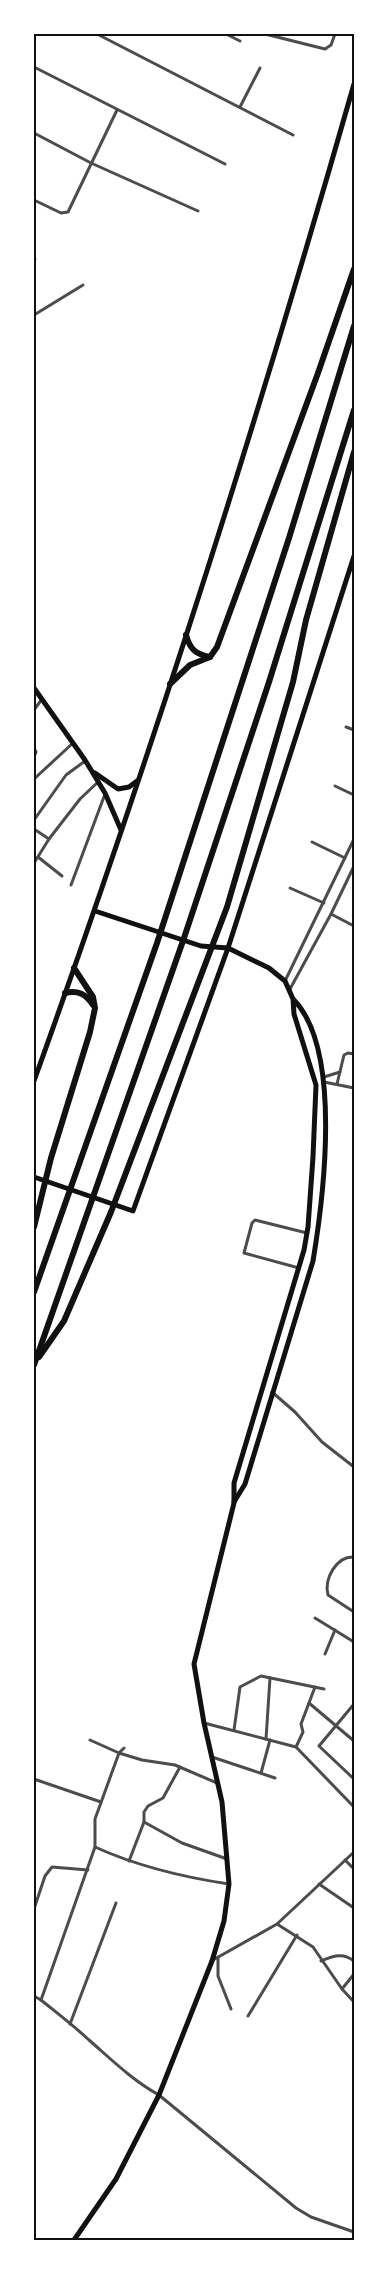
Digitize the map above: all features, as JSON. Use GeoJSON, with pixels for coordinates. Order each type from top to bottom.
{"type":"FeatureCollection","features":[{"type":"Feature","properties":{"kind":"highway"},"geometry":{"type":"LineString","coordinates":[[170,684],[190,666],[210,657],[217,648],[318,374],[354,269]]}},
{"type":"Feature","properties":{"kind":"highway"},"geometry":{"type":"LineString","coordinates":[[34,1292],[157,943],[289,538],[354,326]]}},
{"type":"Feature","properties":{"kind":"highway"},"geometry":{"type":"LineString","coordinates":[[34,1365],[180,950],[266,691],[354,410]]}},
{"type":"Feature","properties":{"kind":"highway"},"geometry":{"type":"LineString","coordinates":[[34,1365],[64,1321],[118,1193],[213,947],[293,682],[306,620],[354,452]]}},
{"type":"Feature","properties":{"kind":"highway"},"geometry":{"type":"LineString","coordinates":[[186,635],[189,645],[194,652],[210,657]]}},
{"type":"Feature","properties":{"kind":"highway"},"geometry":{"type":"LineString","coordinates":[[34,1227],[48,1170],[90,1032],[95,1008],[93,996],[74,968]]}},
{"type":"Feature","properties":{"kind":"highway"},"geometry":{"type":"LineString","coordinates":[[65,993],[71,992],[88,997],[95,1008]]}},
{"type":"Feature","properties":{"kind":"main road"},"geometry":{"type":"LineString","coordinates":[[34,1081],[95,911],[186,635],[226,510],[354,84]]}},
{"type":"Feature","properties":{"kind":"main road"},"geometry":{"type":"LineString","coordinates":[[34,1177],[133,1211],[228,948],[354,556]]}},
{"type":"Feature","properties":{"kind":"main road"},"geometry":{"type":"LineString","coordinates":[[35,692],[85,760],[105,793],[121,830]]}},
{"type":"Feature","properties":{"kind":"main road"},"geometry":{"type":"LineString","coordinates":[[91,770],[118,789],[129,787],[140,778]]}},
{"type":"Feature","properties":{"kind":"main road"},"geometry":{"type":"LineString","coordinates":[[74,2240],[116,2179],[159,2095],[212,1961],[224,1921],[229,1884],[222,1802],[204,1723],[194,1664],[234,1503],[234,1483],[300,1268],[308,1233],[316,1085],[294,1014],[290,989],[285,981],[269,968],[228,948],[201,946],[95,911]]}},
{"type":"Feature","properties":{"kind":"main road"},"geometry":{"type":"LineString","coordinates":[[234,1503],[245,1484],[314,1261],[322,1194],[326,1105],[324,1079],[319,1049],[304,1010],[293,999]]}},
{"type":"Feature","properties":{"kind":"street"},"geometry":{"type":"LineString","coordinates":[[97,34],[293,135]]}},
{"type":"Feature","properties":{"kind":"street"},"geometry":{"type":"LineString","coordinates":[[226,34],[240,41]]}},
{"type":"Feature","properties":{"kind":"street"},"geometry":{"type":"LineString","coordinates":[[265,34],[325,49],[331,45],[335,34]]}},
{"type":"Feature","properties":{"kind":"street"},"geometry":{"type":"LineString","coordinates":[[34,67],[225,164]]}},
{"type":"Feature","properties":{"kind":"street"},"geometry":{"type":"LineString","coordinates":[[240,107],[260,68]]}},
{"type":"Feature","properties":{"kind":"street"},"geometry":{"type":"LineString","coordinates":[[34,200],[66,214],[117,110]]}},
{"type":"Feature","properties":{"kind":"street"},"geometry":{"type":"LineString","coordinates":[[34,133],[91,163],[198,211]]}},
{"type":"Feature","properties":{"kind":"street"},"geometry":{"type":"LineString","coordinates":[[34,315],[83,285]]}},
{"type":"Feature","properties":{"kind":"street"},"geometry":{"type":"LineString","coordinates":[[34,710],[42,700]]}},
{"type":"Feature","properties":{"kind":"street"},"geometry":{"type":"LineString","coordinates":[[346,727],[354,730]]}},
{"type":"Feature","properties":{"kind":"street"},"geometry":{"type":"LineString","coordinates":[[34,779],[73,743]]}},
{"type":"Feature","properties":{"kind":"street"},"geometry":{"type":"LineString","coordinates":[[34,748],[36,752],[34,757]]}},
{"type":"Feature","properties":{"kind":"street"},"geometry":{"type":"LineString","coordinates":[[34,820],[66,775],[85,760]]}},
{"type":"Feature","properties":{"kind":"street"},"geometry":{"type":"LineString","coordinates":[[34,863],[80,799],[98,782]]}},
{"type":"Feature","properties":{"kind":"street"},"geometry":{"type":"LineString","coordinates":[[335,786],[354,795]]}},
{"type":"Feature","properties":{"kind":"street"},"geometry":{"type":"LineString","coordinates":[[71,885],[105,793]]}},
{"type":"Feature","properties":{"kind":"street"},"geometry":{"type":"LineString","coordinates":[[34,830],[49,840]]}},
{"type":"Feature","properties":{"kind":"street"},"geometry":{"type":"LineString","coordinates":[[285,981],[354,839]]}},
{"type":"Feature","properties":{"kind":"street"},"geometry":{"type":"LineString","coordinates":[[312,842],[346,858]]}},
{"type":"Feature","properties":{"kind":"street"},"geometry":{"type":"LineString","coordinates":[[38,857],[62,876]]}},
{"type":"Feature","properties":{"kind":"street"},"geometry":{"type":"LineString","coordinates":[[290,989],[331,914],[354,866]]}},
{"type":"Feature","properties":{"kind":"street"},"geometry":{"type":"LineString","coordinates":[[290,888],[324,903]]}},
{"type":"Feature","properties":{"kind":"street"},"geometry":{"type":"LineString","coordinates":[[331,914],[354,926]]}},
{"type":"Feature","properties":{"kind":"street"},"geometry":{"type":"LineString","coordinates":[[337,1084],[346,1053],[354,1054]]}},
{"type":"Feature","properties":{"kind":"street"},"geometry":{"type":"LineString","coordinates":[[324,1079],[340,1072]]}},
{"type":"Feature","properties":{"kind":"street"},"geometry":{"type":"LineString","coordinates":[[324,1079],[354,1088]]}},
{"type":"Feature","properties":{"kind":"street"},"geometry":{"type":"LineString","coordinates":[[300,1268],[244,1252],[252,1223],[255,1220],[308,1233]]}},
{"type":"Feature","properties":{"kind":"street"},"geometry":{"type":"LineString","coordinates":[[272,1392],[295,1412],[322,1442],[354,1466]]}},
{"type":"Feature","properties":{"kind":"street"},"geometry":{"type":"LineString","coordinates":[[354,1556],[348,1556],[337,1564],[328,1578],[326,1589],[328,1595],[354,1612]]}},
{"type":"Feature","properties":{"kind":"street"},"geometry":{"type":"LineString","coordinates":[[315,1618],[354,1642]]}},
{"type":"Feature","properties":{"kind":"street"},"geometry":{"type":"LineString","coordinates":[[325,1654],[335,1630]]}},
{"type":"Feature","properties":{"kind":"street"},"geometry":{"type":"LineString","coordinates":[[234,1730],[240,1687],[261,1676],[324,1689]]}},
{"type":"Feature","properties":{"kind":"street"},"geometry":{"type":"LineString","coordinates":[[262,1773],[268,1740],[270,1678]]}},
{"type":"Feature","properties":{"kind":"street"},"geometry":{"type":"LineString","coordinates":[[296,1747],[303,1732],[301,1724],[315,1688]]}},
{"type":"Feature","properties":{"kind":"street"},"geometry":{"type":"LineString","coordinates":[[309,1703],[354,1741]]}},
{"type":"Feature","properties":{"kind":"street"},"geometry":{"type":"LineString","coordinates":[[354,1704],[319,1746],[354,1779]]}},
{"type":"Feature","properties":{"kind":"street"},"geometry":{"type":"LineString","coordinates":[[204,1723],[296,1747],[354,1807]]}},
{"type":"Feature","properties":{"kind":"street"},"geometry":{"type":"LineString","coordinates":[[90,1740],[119,1753],[180,1767],[218,1784]]}},
{"type":"Feature","properties":{"kind":"street"},"geometry":{"type":"LineString","coordinates":[[41,2000],[95,1847],[95,1819],[119,1753],[124,1748]]}},
{"type":"Feature","properties":{"kind":"street"},"geometry":{"type":"LineString","coordinates":[[212,1757],[275,1778]]}},
{"type":"Feature","properties":{"kind":"street"},"geometry":{"type":"LineString","coordinates":[[129,1861],[144,1822],[144,1812],[148,1806],[162,1798],[180,1767]]}},
{"type":"Feature","properties":{"kind":"street"},"geometry":{"type":"LineString","coordinates":[[34,1779],[102,1802]]}},
{"type":"Feature","properties":{"kind":"street"},"geometry":{"type":"LineString","coordinates":[[144,1822],[182,1842],[228,1860]]}},
{"type":"Feature","properties":{"kind":"street"},"geometry":{"type":"LineString","coordinates":[[95,1847],[129,1861],[164,1872],[229,1884]]}},
{"type":"Feature","properties":{"kind":"street"},"geometry":{"type":"LineString","coordinates":[[212,1961],[277,1924],[354,1852]]}},
{"type":"Feature","properties":{"kind":"street"},"geometry":{"type":"LineString","coordinates":[[345,1860],[354,1869]]}},
{"type":"Feature","properties":{"kind":"street"},"geometry":{"type":"LineString","coordinates":[[34,1908],[45,1876],[52,1868],[88,1870]]}},
{"type":"Feature","properties":{"kind":"street"},"geometry":{"type":"LineString","coordinates":[[319,1884],[354,1908]]}},
{"type":"Feature","properties":{"kind":"street"},"geometry":{"type":"LineString","coordinates":[[70,2024],[116,1903]]}},
{"type":"Feature","properties":{"kind":"street"},"geometry":{"type":"LineString","coordinates":[[277,1924],[313,1947],[321,1961],[354,2002]]}},
{"type":"Feature","properties":{"kind":"street"},"geometry":{"type":"LineString","coordinates":[[248,2016],[296,1935]]}},
{"type":"Feature","properties":{"kind":"street"},"geometry":{"type":"LineString","coordinates":[[321,1961],[334,1955],[354,1961]]}},
{"type":"Feature","properties":{"kind":"street"},"geometry":{"type":"LineString","coordinates":[[218,1957],[218,1976],[231,2009]]}},
{"type":"Feature","properties":{"kind":"street"},"geometry":{"type":"LineString","coordinates":[[342,1989],[354,1974],[354,1968]]}},
{"type":"Feature","properties":{"kind":"street"},"geometry":{"type":"LineString","coordinates":[[34,1996],[70,2024],[119,2068],[138,2083],[159,2095],[296,2208],[311,2217],[354,2232]]}}]}
